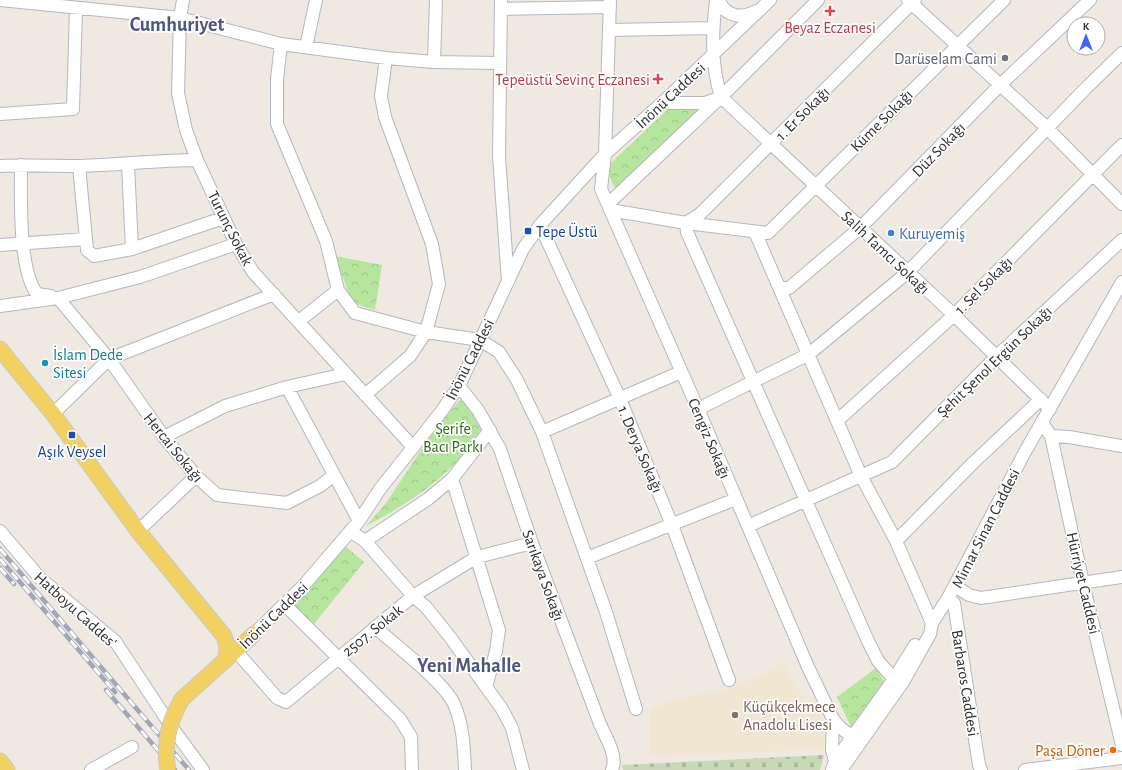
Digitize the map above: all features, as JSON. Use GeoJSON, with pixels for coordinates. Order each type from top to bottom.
{"type":"FeatureCollection","features":[{"type":"Feature","properties":{"kind":"main road"},"geometry":{"type":"LineString","coordinates":[[0,348],[53,414],[138,531],[224,636],[231,656]]}},
{"type":"Feature","properties":{"kind":"main road"},"geometry":{"type":"LineString","coordinates":[[0,370],[11,370],[20,373]]}},
{"type":"Feature","properties":{"kind":"main road"},"geometry":{"type":"LineString","coordinates":[[224,636],[239,637],[254,634]]}},
{"type":"Feature","properties":{"kind":"main road","name":"İnönü Caddesi"},"geometry":{"type":"LineString","coordinates":[[168,770],[166,740],[172,717],[182,699],[254,634]]}},
{"type":"Feature","properties":{"kind":"main road"},"geometry":{"type":"LineString","coordinates":[[0,761],[7,770]]}},
{"type":"Feature","properties":{"kind":"street"},"geometry":{"type":"LineString","coordinates":[[0,0],[76,8],[89,5],[180,18],[281,44],[386,58],[434,62],[499,63]]}},
{"type":"Feature","properties":{"kind":"street","name":"Turunç Sokak"},"geometry":{"type":"LineString","coordinates":[[183,0],[180,18],[178,93],[186,130],[197,160],[236,244],[253,272],[413,447]]}},
{"type":"Feature","properties":{"kind":"street"},"geometry":{"type":"LineString","coordinates":[[306,47],[316,0]]}},
{"type":"Feature","properties":{"kind":"street"},"geometry":{"type":"LineString","coordinates":[[434,62],[436,0]]}},
{"type":"Feature","properties":{"kind":"street"},"geometry":{"type":"LineString","coordinates":[[716,0],[712,28],[713,55],[721,97]]}},
{"type":"Feature","properties":{"kind":"street"},"geometry":{"type":"LineString","coordinates":[[719,0],[724,10],[732,15],[748,16],[761,9]]}},
{"type":"Feature","properties":{"kind":"street","name":"İnönü Caddesi"},"geometry":{"type":"LineString","coordinates":[[254,634],[285,605],[359,521],[380,489],[459,386],[524,249],[540,225],[605,154],[662,103],[770,0]]}},
{"type":"Feature","properties":{"kind":"street"},"geometry":{"type":"LineString","coordinates":[[609,207],[818,0]]}},
{"type":"Feature","properties":{"kind":"street","name":"Küme Sokağı"},"geometry":{"type":"LineString","coordinates":[[755,232],[768,233],[1004,0]]}},
{"type":"Feature","properties":{"kind":"street","name":"Düz Sokağı"},"geometry":{"type":"LineString","coordinates":[[780,288],[789,288],[861,227],[999,86],[1090,0]]}},
{"type":"Feature","properties":{"kind":"street"},"geometry":{"type":"LineString","coordinates":[[911,1],[999,86],[1047,128],[1122,204]]}},
{"type":"Feature","properties":{"kind":"street","name":"1. Er Sokağı"},"geometry":{"type":"LineString","coordinates":[[686,223],[700,214],[772,143],[911,1]]}},
{"type":"Feature","properties":{"kind":"street"},"geometry":{"type":"LineString","coordinates":[[508,284],[499,156],[499,63],[502,5],[610,3],[605,154],[601,189],[579,182]]}},
{"type":"Feature","properties":{"kind":"street"},"geometry":{"type":"LineString","coordinates":[[0,114],[73,109],[76,8]]}},
{"type":"Feature","properties":{"kind":"street"},"geometry":{"type":"LineString","coordinates":[[610,30],[712,28]]}},
{"type":"Feature","properties":{"kind":"street"},"geometry":{"type":"LineString","coordinates":[[281,44],[277,79],[277,124],[326,241],[338,290],[355,313],[426,332],[480,340],[499,352],[532,408],[542,432],[606,612],[636,708]]}},
{"type":"Feature","properties":{"kind":"street"},"geometry":{"type":"LineString","coordinates":[[698,409],[809,354],[908,272],[1047,128],[1122,53]]}},
{"type":"Feature","properties":{"kind":"street"},"geometry":{"type":"LineString","coordinates":[[365,395],[410,356],[426,332],[439,284],[432,244],[385,117],[381,96],[386,58]]}},
{"type":"Feature","properties":{"kind":"street"},"geometry":{"type":"LineString","coordinates":[[662,103],[705,103],[721,97]]}},
{"type":"Feature","properties":{"kind":"street","name":"Salih Tamcı Sokağı"},"geometry":{"type":"LineString","coordinates":[[721,97],[772,143],[954,315],[1050,409]]}},
{"type":"Feature","properties":{"kind":"street","name":"1. Sel Sokağı"},"geometry":{"type":"LineString","coordinates":[[838,420],[954,315],[1122,145]]}},
{"type":"Feature","properties":{"kind":"street"},"geometry":{"type":"LineString","coordinates":[[0,166],[79,166],[128,164],[160,160],[197,160]]}},
{"type":"Feature","properties":{"kind":"street"},"geometry":{"type":"LineString","coordinates":[[128,164],[132,249]]}},
{"type":"Feature","properties":{"kind":"street"},"geometry":{"type":"LineString","coordinates":[[21,165],[22,244],[32,288],[36,294],[58,298]]}},
{"type":"Feature","properties":{"kind":"street"},"geometry":{"type":"LineString","coordinates":[[79,166],[87,250],[94,256],[109,255],[132,249],[224,218]]}},
{"type":"Feature","properties":{"kind":"street","name":"Cengiz Sokağı"},"geometry":{"type":"LineString","coordinates":[[601,189],[698,409],[808,668],[833,719],[846,733],[853,735]]}},
{"type":"Feature","properties":{"kind":"street"},"geometry":{"type":"LineString","coordinates":[[609,207],[686,223],[755,232],[838,420],[861,476],[896,541],[932,624],[925,630],[894,679],[853,735],[836,767]]}},
{"type":"Feature","properties":{"kind":"street"},"geometry":{"type":"LineString","coordinates":[[686,223],[687,232],[868,641],[878,661],[894,679]]}},
{"type":"Feature","properties":{"kind":"street","name":"1. Derya Sokağı"},"geometry":{"type":"LineString","coordinates":[[540,225],[620,399],[672,524],[729,680]]}},
{"type":"Feature","properties":{"kind":"street"},"geometry":{"type":"LineString","coordinates":[[0,245],[86,239]]}},
{"type":"Feature","properties":{"kind":"street","name":"Şehit Şenol Ergün Sokağı"},"geometry":{"type":"LineString","coordinates":[[748,526],[892,462],[997,356],[1122,240]]}},
{"type":"Feature","properties":{"kind":"street"},"geometry":{"type":"LineString","coordinates":[[0,306],[58,298],[140,277],[236,244]]}},
{"type":"Feature","properties":{"kind":"street","name":"Mimar Sinan Caddesi"},"geometry":{"type":"LineString","coordinates":[[836,767],[868,731],[903,682],[930,634],[932,624],[955,586],[1005,488],[1122,282]]}},
{"type":"Feature","properties":{"kind":"street"},"geometry":{"type":"LineString","coordinates":[[299,321],[338,290]]}},
{"type":"Feature","properties":{"kind":"street"},"geometry":{"type":"LineString","coordinates":[[53,414],[109,359],[274,294]]}},
{"type":"Feature","properties":{"kind":"street","name":"Hercai Sokağı"},"geometry":{"type":"LineString","coordinates":[[58,298],[109,359],[164,438],[196,476],[217,495],[287,502],[320,486],[334,475]]}},
{"type":"Feature","properties":{"kind":"street"},"geometry":{"type":"LineString","coordinates":[[542,432],[681,372]]}},
{"type":"Feature","properties":{"kind":"street"},"geometry":{"type":"LineString","coordinates":[[164,438],[224,406],[287,387],[345,374]]}},
{"type":"Feature","properties":{"kind":"street","name":"Sarıkaya Sokağı"},"geometry":{"type":"LineString","coordinates":[[459,386],[478,410],[500,449],[532,543],[600,724],[612,751],[614,765],[612,770]]}},
{"type":"Feature","properties":{"kind":"street"},"geometry":{"type":"LineString","coordinates":[[287,387],[359,521]]}},
{"type":"Feature","properties":{"kind":"street"},"geometry":{"type":"LineString","coordinates":[[896,541],[973,463],[1041,399]]}},
{"type":"Feature","properties":{"kind":"street","name":"Hürriyet Caddesi"},"geometry":{"type":"LineString","coordinates":[[1042,423],[1051,436],[1083,583],[1122,745]]}},
{"type":"Feature","properties":{"kind":"street"},"geometry":{"type":"LineString","coordinates":[[365,541],[428,499],[452,479],[490,430]]}},
{"type":"Feature","properties":{"kind":"street"},"geometry":{"type":"LineString","coordinates":[[1051,436],[1069,437],[1122,446]]}},
{"type":"Feature","properties":{"kind":"street"},"geometry":{"type":"LineString","coordinates":[[138,531],[196,476]]}},
{"type":"Feature","properties":{"kind":"street"},"geometry":{"type":"LineString","coordinates":[[452,479],[500,630],[486,687]]}},
{"type":"Feature","properties":{"kind":"street"},"geometry":{"type":"LineString","coordinates":[[587,558],[736,499]]}},
{"type":"Feature","properties":{"kind":"street","name":"Hatboyu Caddes'"},"geometry":{"type":"LineString","coordinates":[[0,531],[40,578],[115,641],[173,729],[203,770]]}},
{"type":"Feature","properties":{"kind":"street"},"geometry":{"type":"LineString","coordinates":[[350,531],[365,541],[413,596],[426,607],[502,708],[512,728],[523,770]]}},
{"type":"Feature","properties":{"kind":"street","name":"2507. Sokak"},"geometry":{"type":"LineString","coordinates":[[231,656],[277,698],[286,702],[413,596],[477,557],[532,543]]}},
{"type":"Feature","properties":{"kind":"street"},"geometry":{"type":"LineString","coordinates":[[955,586],[969,595],[981,598],[1122,577]]}},
{"type":"Feature","properties":{"kind":"street","name":"Barbaros Caddesi"},"geometry":{"type":"LineString","coordinates":[[948,598],[954,603],[981,770]]}},
{"type":"Feature","properties":{"kind":"street"},"geometry":{"type":"LineString","coordinates":[[285,605],[400,719],[411,737],[412,770]]}},
{"type":"Feature","properties":{"kind":"street"},"geometry":{"type":"LineString","coordinates":[[375,627],[446,691],[453,702],[460,720],[466,770]]}},
{"type":"Feature","properties":{"kind":"street","name":"Cengiz Sokağı"},"geometry":{"type":"LineString","coordinates":[[833,719],[832,750],[836,767]]}},
{"type":"Feature","properties":{"kind":"street"},"geometry":{"type":"LineString","coordinates":[[853,735],[861,735],[868,731]]}},
{"type":"Feature","properties":{"kind":"street"},"geometry":{"type":"LineString","coordinates":[[91,770],[132,747]]}},
{"type":"Feature","properties":{"kind":"street"},"geometry":{"type":"LineString","coordinates":[[1025,770],[1122,758]]}},
{"type":"Feature","properties":{"kind":"shaded area","name":"Küçükçekmece Anadolu Lisesi"},"geometry":{"type":"Polygon","coordinates":[[[783,663],[805,702],[815,698],[823,722],[826,738],[823,749],[650,756],[650,709],[681,698],[727,689],[754,679],[783,663]]]}},
{"type":"Feature","properties":{"kind":"green space"},"geometry":{"type":"Polygon","coordinates":[[[667,110],[703,110],[616,190],[610,178],[610,164],[667,110]]]}},
{"type":"Feature","properties":{"kind":"green space"},"geometry":{"type":"Polygon","coordinates":[[[335,256],[382,265],[375,310],[356,304],[349,294],[335,256]]]}},
{"type":"Feature","properties":{"kind":"green space","name":"Şerife Bacı Parkı"},"geometry":{"type":"Polygon","coordinates":[[[461,399],[471,407],[482,427],[472,443],[447,472],[432,485],[399,507],[366,526],[386,503],[435,429],[461,399]]]}},
{"type":"Feature","properties":{"kind":"green space"},"geometry":{"type":"Polygon","coordinates":[[[344,545],[364,562],[314,624],[294,605],[344,545]]]}},
{"type":"Feature","properties":{"kind":"green space"},"geometry":{"type":"Polygon","coordinates":[[[876,668],[885,683],[855,726],[851,727],[837,697],[876,668]]]}},
{"type":"Feature","properties":{"kind":"green space"},"geometry":{"type":"Polygon","coordinates":[[[824,755],[820,770],[623,770],[622,765],[824,755]]]}},
{"type":"Feature","properties":{"kind":"railway"},"geometry":{"type":"LineString","coordinates":[[0,549],[189,770]]}},
{"type":"Feature","properties":{"kind":"railway"},"geometry":{"type":"LineString","coordinates":[[0,559],[115,692]]}},
{"type":"Feature","properties":{"kind":"railway"},"geometry":{"type":"LineString","coordinates":[[0,568],[14,584]]}},
{"type":"Feature","properties":{"kind":"railway"},"geometry":{"type":"LineString","coordinates":[[106,690],[175,770]]}},
{"type":"Feature","properties":{"kind":"place","name":"Beyaz Eczanesi"},"geometry":{"type":"Point","coordinates":[830,11]}},
{"type":"Feature","properties":{"kind":"place","name":"Darüselam Cami"},"geometry":{"type":"Point","coordinates":[1005,58]}},
{"type":"Feature","properties":{"kind":"place","name":"Tepeüstü Sevinç Eczanesi"},"geometry":{"type":"Point","coordinates":[658,79]}},
{"type":"Feature","properties":{"kind":"place","name":"Tepe Üstü"},"geometry":{"type":"Point","coordinates":[528,231]}},
{"type":"Feature","properties":{"kind":"place","name":"Kuruyemiş"},"geometry":{"type":"Point","coordinates":[891,233]}},
{"type":"Feature","properties":{"kind":"place","name":"İslam Dede Sitesi"},"geometry":{"type":"Point","coordinates":[45,363]}},
{"type":"Feature","properties":{"kind":"place","name":"Aşık Veysel"},"geometry":{"type":"Point","coordinates":[72,435]}},
{"type":"Feature","properties":{"kind":"place","name":"Küçükçekmece Anadolu Lisesi"},"geometry":{"type":"Point","coordinates":[735,715]}},
{"type":"Feature","properties":{"kind":"place","name":"Paşa Döner"},"geometry":{"type":"Point","coordinates":[1113,750]}},
{"type":"Feature","properties":{"kind":"district","name":"Cumhuriyet"},"geometry":{"type":"Point","coordinates":[177,24]}},
{"type":"Feature","properties":{"kind":"district","name":"Yeni Mahalle"},"geometry":{"type":"Point","coordinates":[469,665]}}]}
